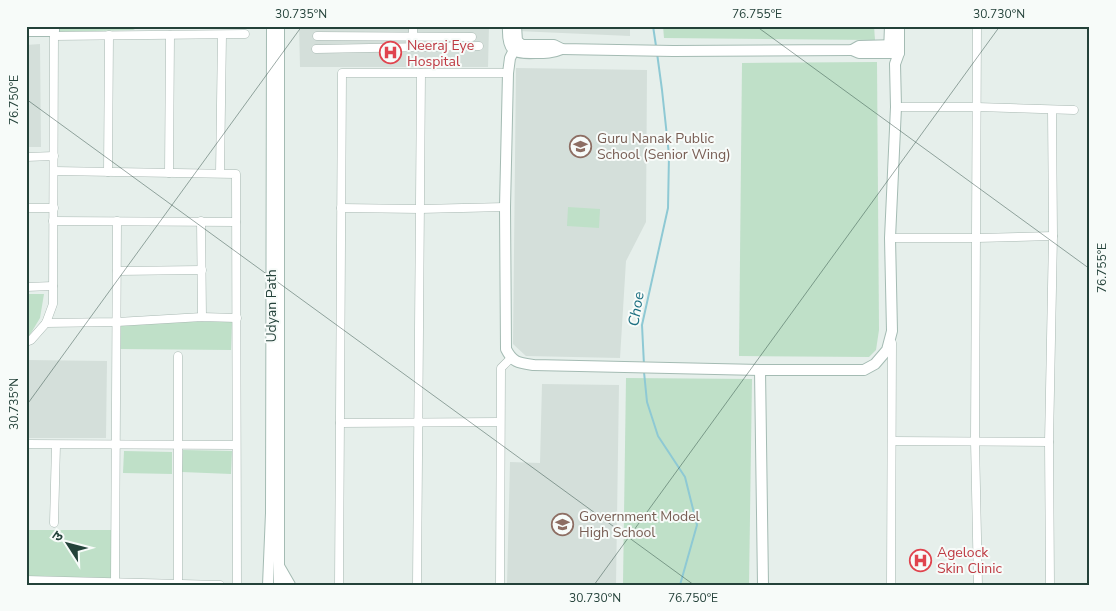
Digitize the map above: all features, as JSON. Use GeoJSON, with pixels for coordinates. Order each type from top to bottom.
{"type":"FeatureCollection","features":[{"type":"Feature","properties":{"kind":"street"},"geometry":{"type":"LineString","coordinates":[[144,26],[145,35]]}},
{"type":"Feature","properties":{"kind":"street","name":"Udyan Path"},"geometry":{"type":"LineString","coordinates":[[268,585],[271,513],[272,26]]}},
{"type":"Feature","properties":{"kind":"street","name":"Udyan Path"},"geometry":{"type":"LineString","coordinates":[[279,26],[279,585]]}},
{"type":"Feature","properties":{"kind":"street"},"geometry":{"type":"LineString","coordinates":[[361,26],[362,48]]}},
{"type":"Feature","properties":{"kind":"street"},"geometry":{"type":"LineString","coordinates":[[413,26],[413,37]]}},
{"type":"Feature","properties":{"kind":"street"},"geometry":{"type":"LineString","coordinates":[[508,26],[508,40],[516,46]]}},
{"type":"Feature","properties":{"kind":"street"},"geometry":{"type":"LineString","coordinates":[[516,26],[516,46],[518,53],[521,54],[553,53],[562,49],[634,51],[852,50],[859,46],[894,52]]}},
{"type":"Feature","properties":{"kind":"street"},"geometry":{"type":"LineString","coordinates":[[890,26],[894,52],[896,107],[890,238],[892,331],[891,585]]}},
{"type":"Feature","properties":{"kind":"street"},"geometry":{"type":"LineString","coordinates":[[894,52],[899,26]]}},
{"type":"Feature","properties":{"kind":"street"},"geometry":{"type":"LineString","coordinates":[[977,26],[975,442],[978,585]]}},
{"type":"Feature","properties":{"kind":"street"},"geometry":{"type":"LineString","coordinates":[[26,31],[110,35],[244,34]]}},
{"type":"Feature","properties":{"kind":"street"},"geometry":{"type":"LineString","coordinates":[[26,342],[31,340],[46,323],[53,304],[54,31]]}},
{"type":"Feature","properties":{"kind":"street"},"geometry":{"type":"LineString","coordinates":[[108,172],[110,35]]}},
{"type":"Feature","properties":{"kind":"street"},"geometry":{"type":"LineString","coordinates":[[169,173],[170,35]]}},
{"type":"Feature","properties":{"kind":"street"},"geometry":{"type":"LineString","coordinates":[[220,173],[222,35]]}},
{"type":"Feature","properties":{"kind":"street"},"geometry":{"type":"LineString","coordinates":[[317,36],[472,37]]}},
{"type":"Feature","properties":{"kind":"street"},"geometry":{"type":"LineString","coordinates":[[316,49],[479,46]]}},
{"type":"Feature","properties":{"kind":"street"},"geometry":{"type":"LineString","coordinates":[[516,46],[510,58],[508,73],[505,207],[506,349],[511,358],[520,364],[534,366],[864,370],[875,364],[887,350],[892,331]]}},
{"type":"Feature","properties":{"kind":"street"},"geometry":{"type":"LineString","coordinates":[[339,585],[342,73],[508,73]]}},
{"type":"Feature","properties":{"kind":"street"},"geometry":{"type":"LineString","coordinates":[[417,585],[421,73]]}},
{"type":"Feature","properties":{"kind":"street"},"geometry":{"type":"LineString","coordinates":[[896,107],[1074,110]]}},
{"type":"Feature","properties":{"kind":"street"},"geometry":{"type":"LineString","coordinates":[[1050,585],[1049,442],[1053,236],[1052,110]]}},
{"type":"Feature","properties":{"kind":"street"},"geometry":{"type":"LineString","coordinates":[[26,156],[54,156]]}},
{"type":"Feature","properties":{"kind":"street"},"geometry":{"type":"LineString","coordinates":[[54,171],[236,174],[236,585]]}},
{"type":"Feature","properties":{"kind":"street"},"geometry":{"type":"LineString","coordinates":[[341,208],[505,207]]}},
{"type":"Feature","properties":{"kind":"street"},"geometry":{"type":"LineString","coordinates":[[26,208],[54,208]]}},
{"type":"Feature","properties":{"kind":"street"},"geometry":{"type":"LineString","coordinates":[[54,221],[236,222]]}},
{"type":"Feature","properties":{"kind":"street"},"geometry":{"type":"LineString","coordinates":[[201,221],[202,317]]}},
{"type":"Feature","properties":{"kind":"street"},"geometry":{"type":"LineString","coordinates":[[115,583],[117,222]]}},
{"type":"Feature","properties":{"kind":"street"},"geometry":{"type":"LineString","coordinates":[[890,238],[1053,236]]}},
{"type":"Feature","properties":{"kind":"street"},"geometry":{"type":"LineString","coordinates":[[117,270],[202,270]]}},
{"type":"Feature","properties":{"kind":"street"},"geometry":{"type":"LineString","coordinates":[[26,287],[53,286]]}},
{"type":"Feature","properties":{"kind":"street"},"geometry":{"type":"LineString","coordinates":[[46,323],[117,322],[202,317],[236,318]]}},
{"type":"Feature","properties":{"kind":"street"},"geometry":{"type":"LineString","coordinates":[[178,356],[178,584]]}},
{"type":"Feature","properties":{"kind":"street"},"geometry":{"type":"LineString","coordinates":[[500,585],[501,368],[511,358]]}},
{"type":"Feature","properties":{"kind":"street"},"geometry":{"type":"LineString","coordinates":[[760,370],[763,585]]}},
{"type":"Feature","properties":{"kind":"street"},"geometry":{"type":"LineString","coordinates":[[340,423],[500,422]]}},
{"type":"Feature","properties":{"kind":"street"},"geometry":{"type":"LineString","coordinates":[[892,441],[1049,442]]}},
{"type":"Feature","properties":{"kind":"street"},"geometry":{"type":"LineString","coordinates":[[26,444],[236,445]]}},
{"type":"Feature","properties":{"kind":"street"},"geometry":{"type":"LineString","coordinates":[[54,523],[56,445]]}},
{"type":"Feature","properties":{"kind":"street"},"geometry":{"type":"LineString","coordinates":[[279,566],[290,585]]}},
{"type":"Feature","properties":{"kind":"street"},"geometry":{"type":"LineString","coordinates":[[26,580],[220,585]]}},
{"type":"Feature","properties":{"kind":"shaded area"},"geometry":{"type":"Polygon","coordinates":[[[299,26],[489,26],[488,67],[300,67],[299,26]]]}},
{"type":"Feature","properties":{"kind":"shaded area"},"geometry":{"type":"Polygon","coordinates":[[[517,26],[630,26],[630,36],[517,31],[517,26]]]}},
{"type":"Feature","properties":{"kind":"shaded area"},"geometry":{"type":"Polygon","coordinates":[[[40,44],[41,147],[26,147],[26,45],[40,44]]]}},
{"type":"Feature","properties":{"kind":"shaded area","name":"Guru Nanak Public School (Senior Wing)"},"geometry":{"type":"Polygon","coordinates":[[[516,68],[647,70],[646,222],[626,261],[620,358],[526,356],[513,344],[516,68]]]}},
{"type":"Feature","properties":{"kind":"shaded area"},"geometry":{"type":"Polygon","coordinates":[[[26,360],[107,361],[106,438],[26,438],[26,360]]]}},
{"type":"Feature","properties":{"kind":"shaded area","name":"Government Model High School"},"geometry":{"type":"Polygon","coordinates":[[[542,384],[619,385],[616,585],[507,585],[510,462],[540,463],[542,384]]]}},
{"type":"Feature","properties":{"kind":"green space"},"geometry":{"type":"Polygon","coordinates":[[[58,26],[137,26],[137,28],[133,30],[57,32],[58,26]]]}},
{"type":"Feature","properties":{"kind":"green space"},"geometry":{"type":"Polygon","coordinates":[[[663,26],[874,26],[875,40],[664,38],[663,26]]]}},
{"type":"Feature","properties":{"kind":"green space"},"geometry":{"type":"Polygon","coordinates":[[[877,62],[879,330],[876,350],[869,357],[739,356],[742,63],[877,62]]]}},
{"type":"Feature","properties":{"kind":"green space"},"geometry":{"type":"Polygon","coordinates":[[[568,207],[600,209],[599,228],[567,226],[568,207]]]}},
{"type":"Feature","properties":{"kind":"green space"},"geometry":{"type":"Polygon","coordinates":[[[26,294],[44,294],[40,318],[28,338],[26,338],[26,294]]]}},
{"type":"Feature","properties":{"kind":"green space"},"geometry":{"type":"Polygon","coordinates":[[[120,320],[232,321],[231,350],[119,349],[120,320]]]}},
{"type":"Feature","properties":{"kind":"green space"},"geometry":{"type":"Polygon","coordinates":[[[626,378],[752,379],[749,585],[623,585],[626,378]]]}},
{"type":"Feature","properties":{"kind":"green space"},"geometry":{"type":"Polygon","coordinates":[[[183,450],[232,451],[231,474],[182,472],[183,450]]]}},
{"type":"Feature","properties":{"kind":"green space"},"geometry":{"type":"Polygon","coordinates":[[[124,451],[172,452],[172,474],[123,473],[124,451]]]}},
{"type":"Feature","properties":{"kind":"green space"},"geometry":{"type":"Polygon","coordinates":[[[26,530],[112,530],[112,581],[26,578],[26,530]]]}},
{"type":"Feature","properties":{"kind":"waterway","name":"Choe"},"geometry":{"type":"LineString","coordinates":[[653,26],[656,46]]}},
{"type":"Feature","properties":{"kind":"waterway","name":"Choe"},"geometry":{"type":"LineString","coordinates":[[644,365],[642,325],[668,208],[669,155],[657,53]]}},
{"type":"Feature","properties":{"kind":"waterway","name":"Choe"},"geometry":{"type":"LineString","coordinates":[[644,372],[647,402],[658,436],[685,477],[697,525],[680,585]]}},
{"type":"Feature","properties":{"kind":"place","name":"Neeraj Eye Hospital"},"geometry":{"type":"Point","coordinates":[391,53]}},
{"type":"Feature","properties":{"kind":"place","name":"Guru Nanak Public School (Senior Wing)"},"geometry":{"type":"Point","coordinates":[581,146]}},
{"type":"Feature","properties":{"kind":"place","name":"Government Model High School"},"geometry":{"type":"Point","coordinates":[563,524]}},
{"type":"Feature","properties":{"kind":"place","name":"Agelock Skin Clinic"},"geometry":{"type":"Point","coordinates":[921,560]}}]}
